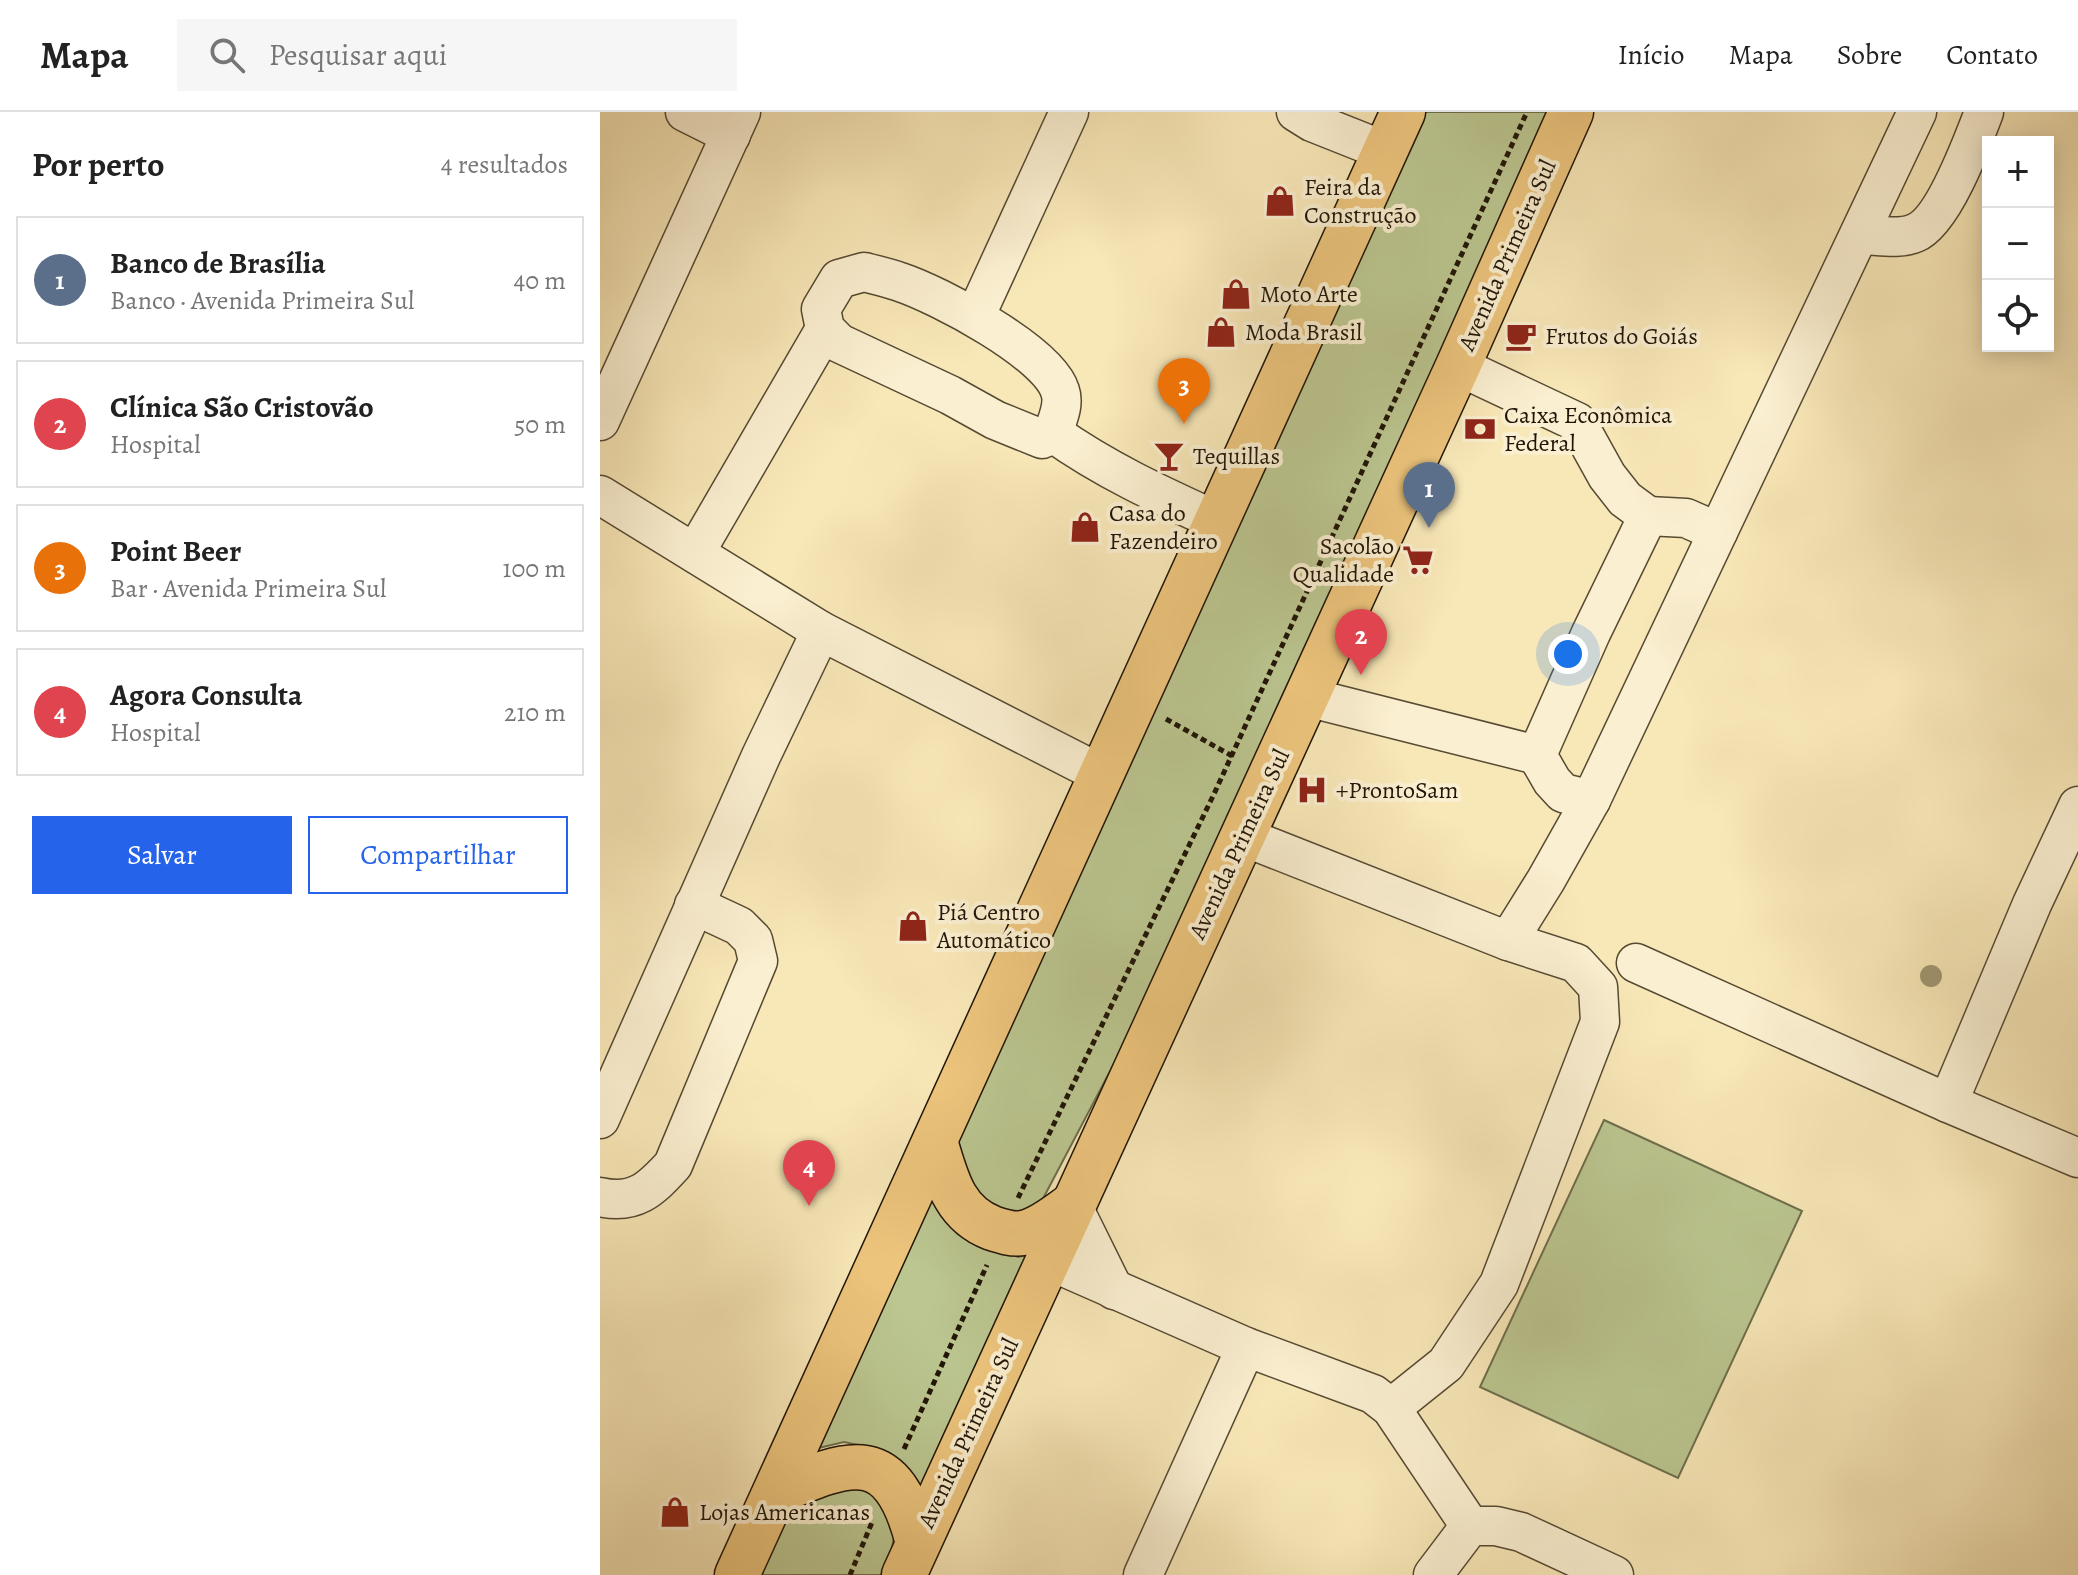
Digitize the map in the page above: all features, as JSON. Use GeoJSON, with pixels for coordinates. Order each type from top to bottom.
{"type":"FeatureCollection","features":[{"type":"Feature","properties":{"kind":"main road"},"geometry":{"type":"LineString","coordinates":[[737,1575],[1403,112]]}},
{"type":"Feature","properties":{"kind":"main road","name":"Avenida Primeira Sul"},"geometry":{"type":"LineString","coordinates":[[911,1559],[1458,366],[1571,112]]}},
{"type":"Feature","properties":{"kind":"main road"},"geometry":{"type":"LineString","coordinates":[[935,1141],[952,1193],[963,1210],[982,1224],[1022,1234],[1072,1205]]}},
{"type":"Feature","properties":{"kind":"main road"},"geometry":{"type":"LineString","coordinates":[[775,1493],[828,1470],[851,1466],[869,1469],[890,1480],[902,1494],[911,1559]]}},
{"type":"Feature","properties":{"kind":"street"},"geometry":{"type":"LineString","coordinates":[[600,421],[736,123],[685,112]]}},
{"type":"Feature","properties":{"kind":"street"},"geometry":{"type":"LineString","coordinates":[[975,317],[1069,112]]}},
{"type":"Feature","properties":{"kind":"street"},"geometry":{"type":"LineString","coordinates":[[1296,112],[1312,122],[1385,151]]}},
{"type":"Feature","properties":{"kind":"street"},"geometry":{"type":"LineString","coordinates":[[1508,941],[1591,800],[1917,112]]}},
{"type":"Feature","properties":{"kind":"street"},"geometry":{"type":"LineString","coordinates":[[1860,235],[1911,235],[1927,227],[1969,153],[1984,112]]}},
{"type":"Feature","properties":{"kind":"street"},"geometry":{"type":"LineString","coordinates":[[864,272],[901,282],[975,317],[1028,353],[1060,390],[1062,403],[1053,433],[1042,439],[995,420],[950,395],[839,343],[825,329],[821,309],[839,279],[864,272]]}},
{"type":"Feature","properties":{"kind":"street"},"geometry":{"type":"LineString","coordinates":[[695,553],[825,329]]}},
{"type":"Feature","properties":{"kind":"street"},"geometry":{"type":"LineString","coordinates":[[1458,366],[1577,422],[1607,476],[1625,499],[1648,516],[1686,518],[1718,532]]}},
{"type":"Feature","properties":{"kind":"street"},"geometry":{"type":"LineString","coordinates":[[1053,433],[1091,460],[1133,483],[1217,521]]}},
{"type":"Feature","properties":{"kind":"street"},"geometry":{"type":"LineString","coordinates":[[600,495],[821,631],[1101,774]]}},
{"type":"Feature","properties":{"kind":"street"},"geometry":{"type":"LineString","coordinates":[[1537,755],[1591,633],[1648,516]]}},
{"type":"Feature","properties":{"kind":"street"},"geometry":{"type":"LineString","coordinates":[[600,1119],[694,905],[821,631]]}},
{"type":"Feature","properties":{"kind":"street"},"geometry":{"type":"LineString","coordinates":[[1307,697],[1537,755],[1563,793],[1591,800]]}},
{"type":"Feature","properties":{"kind":"street"},"geometry":{"type":"LineString","coordinates":[[1948,1103],[2032,904],[2078,806]]}},
{"type":"Feature","properties":{"kind":"street"},"geometry":{"type":"LineString","coordinates":[[1242,836],[1508,941],[1576,963],[1598,987],[1600,1022],[1499,1284],[1446,1364],[1391,1408]]}},
{"type":"Feature","properties":{"kind":"street"},"geometry":{"type":"LineString","coordinates":[[600,1197],[619,1201],[651,1189],[673,1165],[758,961],[753,940],[739,926],[694,905]]}},
{"type":"Feature","properties":{"kind":"street"},"geometry":{"type":"LineString","coordinates":[[1636,963],[2078,1158]]}},
{"type":"Feature","properties":{"kind":"street"},"geometry":{"type":"LineString","coordinates":[[1072,1205],[1114,1290]]}},
{"type":"Feature","properties":{"kind":"street"},"geometry":{"type":"LineString","coordinates":[[1048,1260],[1246,1347],[1373,1394],[1391,1408],[1470,1526]]}},
{"type":"Feature","properties":{"kind":"street"},"geometry":{"type":"LineString","coordinates":[[1143,1575],[1246,1347]]}},
{"type":"Feature","properties":{"kind":"street"},"geometry":{"type":"LineString","coordinates":[[1433,1575],[1470,1526]]}},
{"type":"Feature","properties":{"kind":"street"},"geometry":{"type":"LineString","coordinates":[[1470,1526],[1496,1526],[1521,1532],[1614,1575]]}},
{"type":"Feature","properties":{"kind":"path"},"geometry":{"type":"LineString","coordinates":[[850,1575],[1002,1231],[1232,755],[1527,112]]}},
{"type":"Feature","properties":{"kind":"path"},"geometry":{"type":"LineString","coordinates":[[1134,700],[1270,776]]}},
{"type":"Feature","properties":{"kind":"green space"},"geometry":{"type":"Polygon","coordinates":[[[1423,112],[1567,112],[1307,697],[1037,1210],[1017,1222],[966,1201],[955,1138],[1423,112]]]}},
{"type":"Feature","properties":{"kind":"green space"},"geometry":{"type":"Polygon","coordinates":[[[1604,1120],[1802,1211],[1678,1478],[1480,1387],[1604,1120]]]}},
{"type":"Feature","properties":{"kind":"green space"},"geometry":{"type":"Polygon","coordinates":[[[932,1173],[952,1222],[1018,1257],[1033,1254],[923,1504],[872,1448],[844,1442],[810,1450],[932,1173]]]}},
{"type":"Feature","properties":{"kind":"green space"},"geometry":{"type":"Polygon","coordinates":[[[858,1477],[898,1518],[891,1552],[881,1575],[757,1575],[795,1492],[858,1477]]]}},
{"type":"Feature","properties":{"kind":"place","name":"Feira da Construção"},"geometry":{"type":"Point","coordinates":[1280,201]}},
{"type":"Feature","properties":{"kind":"place","name":"Moto Arte"},"geometry":{"type":"Point","coordinates":[1236,294]}},
{"type":"Feature","properties":{"kind":"place","name":"Moda Brasil"},"geometry":{"type":"Point","coordinates":[1221,332]}},
{"type":"Feature","properties":{"kind":"place","name":"Frutos do Goiás"},"geometry":{"type":"Point","coordinates":[1521,336]}},
{"type":"Feature","properties":{"kind":"place","name":"Point Beer"},"geometry":{"type":"Point","coordinates":[1184,424]}},
{"type":"Feature","properties":{"kind":"place","name":"Caixa Econômica Federal"},"geometry":{"type":"Point","coordinates":[1480,429]}},
{"type":"Feature","properties":{"kind":"place","name":"Tequillas"},"geometry":{"type":"Point","coordinates":[1169,456]}},
{"type":"Feature","properties":{"kind":"place","name":"Casa do Fazendeiro"},"geometry":{"type":"Point","coordinates":[1085,527]}},
{"type":"Feature","properties":{"kind":"place","name":"Banco de Brasília"},"geometry":{"type":"Point","coordinates":[1429,528]}},
{"type":"Feature","properties":{"kind":"place","name":"Sacolão Qualidade"},"geometry":{"type":"Point","coordinates":[1418,560]}},
{"type":"Feature","properties":{"kind":"place","name":"Clínica São Cristovão"},"geometry":{"type":"Point","coordinates":[1361,675]}},
{"type":"Feature","properties":{"kind":"place","name":"+ProntoSam"},"geometry":{"type":"Point","coordinates":[1312,790]}},
{"type":"Feature","properties":{"kind":"place","name":"Piá Centro Automático"},"geometry":{"type":"Point","coordinates":[913,926]}},
{"type":"Feature","properties":{"kind":"place","name":"Agora Consulta"},"geometry":{"type":"Point","coordinates":[809,1206]}},
{"type":"Feature","properties":{"kind":"place","name":"Lojas Americanas"},"geometry":{"type":"Point","coordinates":[675,1512]}}]}
